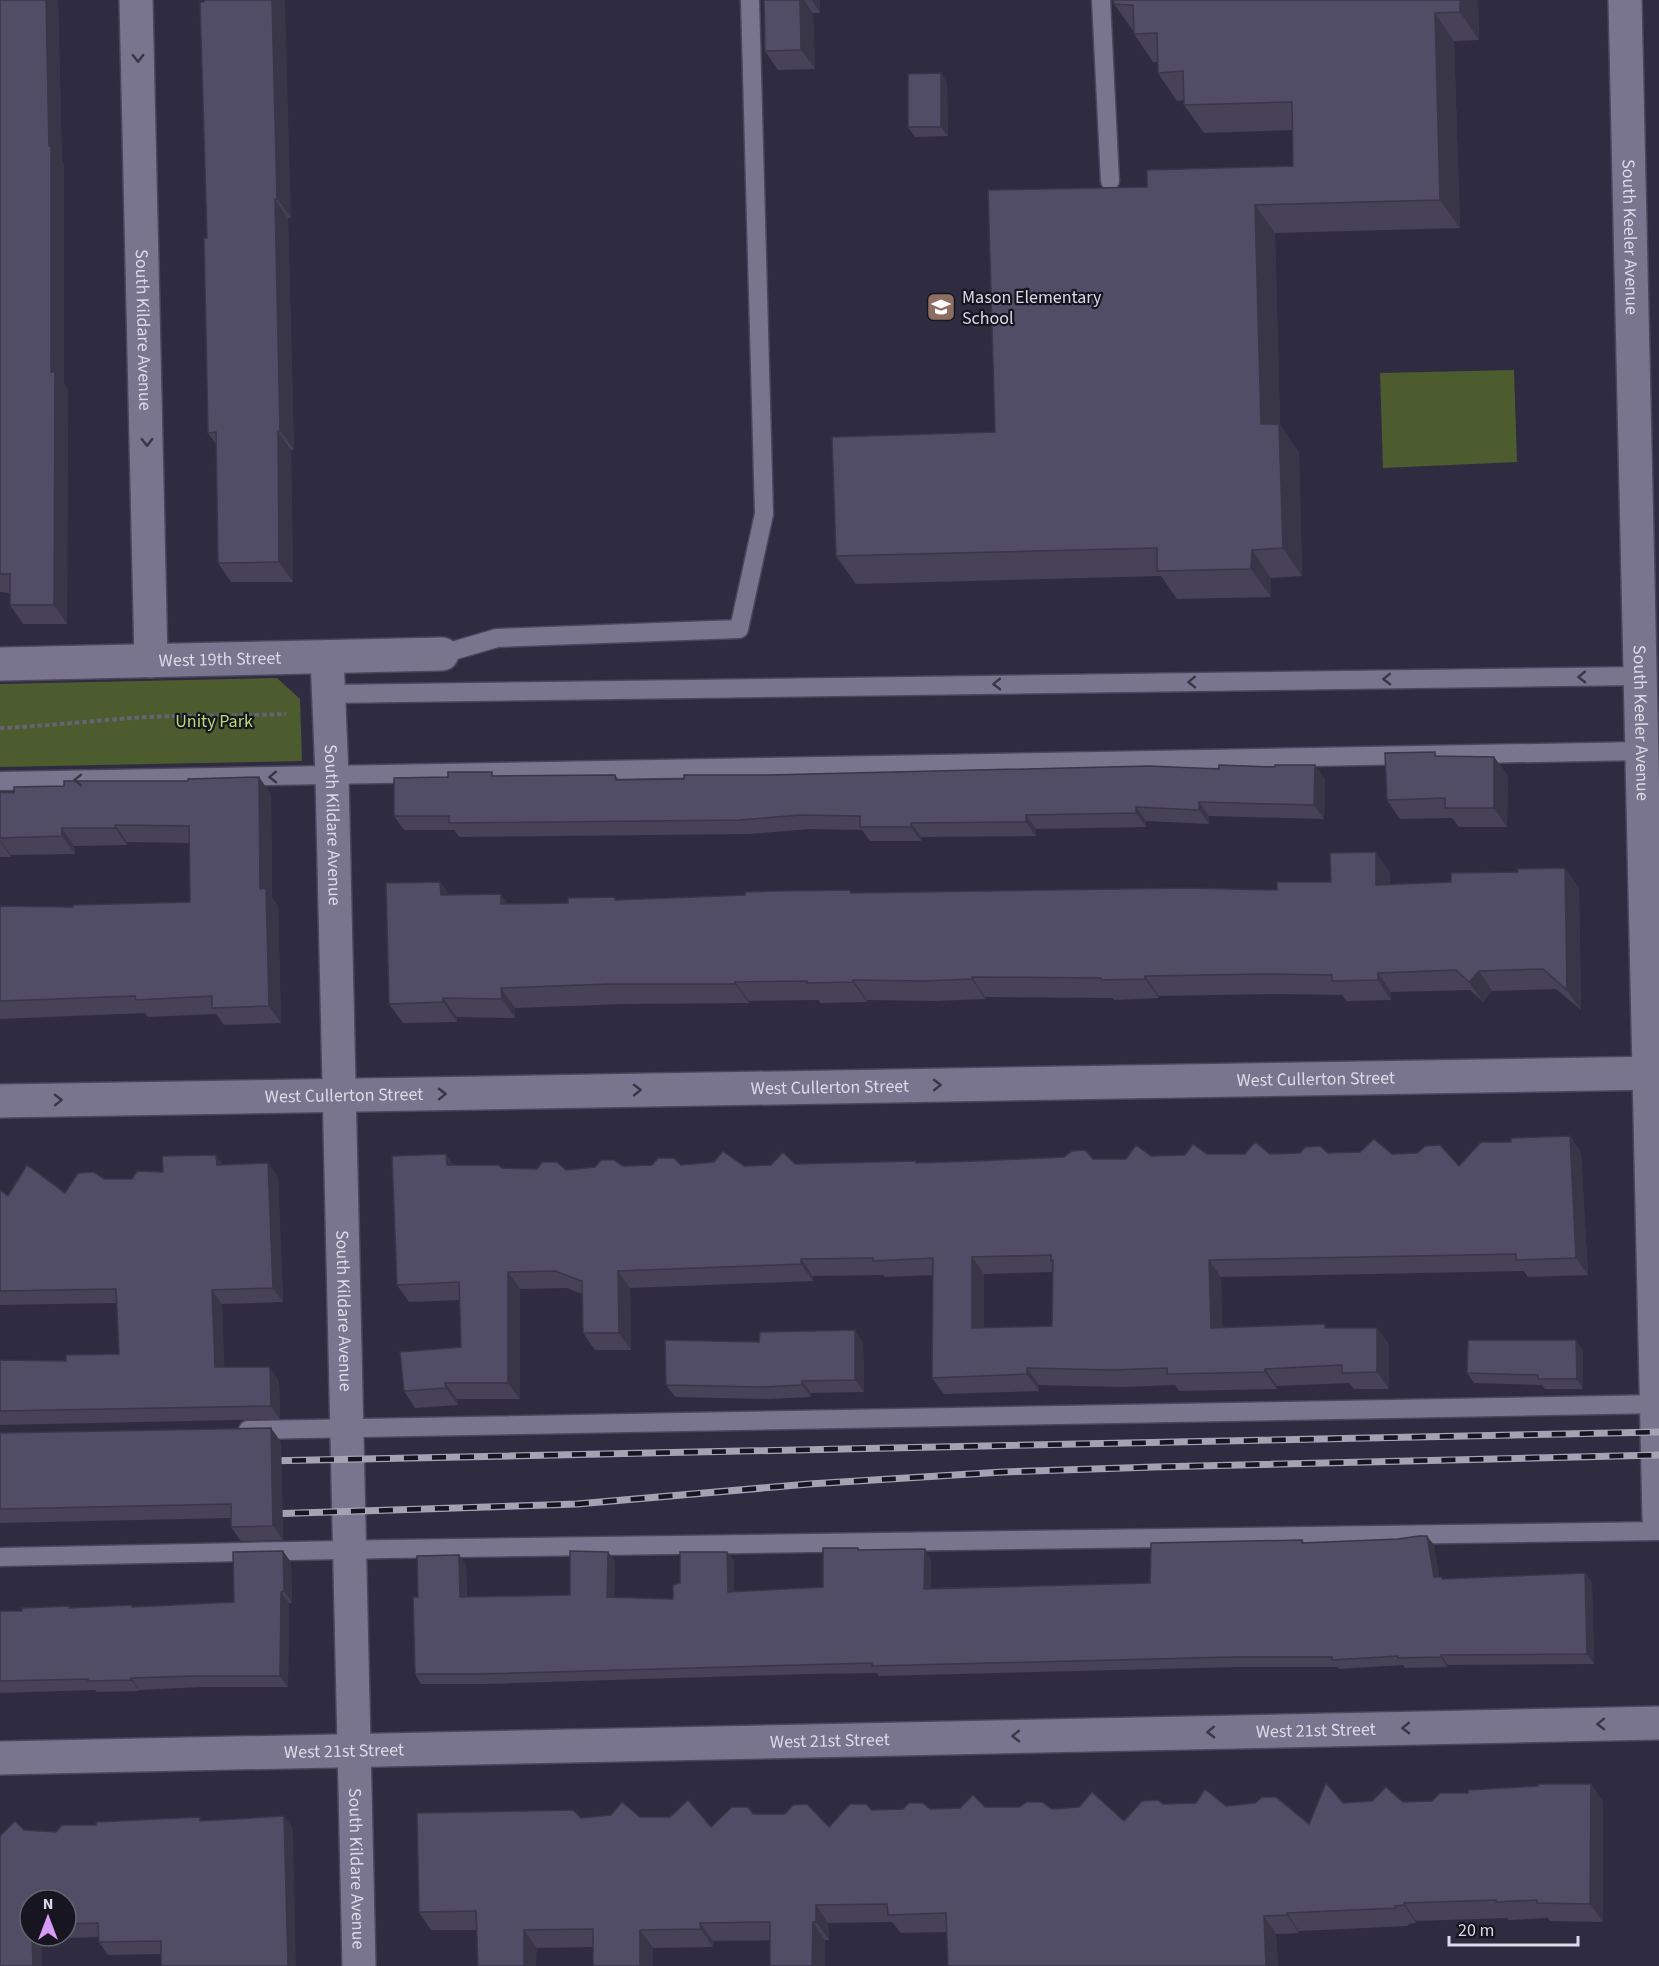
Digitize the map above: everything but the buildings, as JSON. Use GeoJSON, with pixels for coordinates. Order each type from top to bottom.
{"type":"FeatureCollection","features":[{"type":"Feature","properties":{"kind":"street","name":"South Kildare Avenue"},"geometry":{"type":"LineString","coordinates":[[136,0],[151,661]]}},
{"type":"Feature","properties":{"kind":"street","name":"South Keeler Avenue"},"geometry":{"type":"LineString","coordinates":[[1625,0],[1649,632],[1640,676],[1654,1073],[1659,1518]]}},
{"type":"Feature","properties":{"kind":"street","name":"West 19th Street"},"geometry":{"type":"LineString","coordinates":[[0,664],[442,654]]}},
{"type":"Feature","properties":{"kind":"street","name":"South Kildare Avenue"},"geometry":{"type":"LineString","coordinates":[[327,657],[332,776],[359,1966]]}},
{"type":"Feature","properties":{"kind":"street","name":"West Cullerton Street"},"geometry":{"type":"LineString","coordinates":[[0,1101],[1654,1073]]}},
{"type":"Feature","properties":{"kind":"street","name":"West 21st Street"},"geometry":{"type":"LineString","coordinates":[[0,1758],[1659,1723]]}},
{"type":"Feature","properties":{"kind":"lane"},"geometry":{"type":"LineString","coordinates":[[442,654],[497,638],[739,629],[764,514],[750,0]]}},
{"type":"Feature","properties":{"kind":"lane"},"geometry":{"type":"LineString","coordinates":[[1101,0],[1110,181]]}},
{"type":"Feature","properties":{"kind":"lane"},"geometry":{"type":"LineString","coordinates":[[328,694],[1640,676]]}},
{"type":"Feature","properties":{"kind":"lane"},"geometry":{"type":"LineString","coordinates":[[0,782],[1642,752]]}},
{"type":"Feature","properties":{"kind":"lane"},"geometry":{"type":"LineString","coordinates":[[227,1431],[1658,1404]]}},
{"type":"Feature","properties":{"kind":"lane"},"geometry":{"type":"LineString","coordinates":[[0,1557],[1659,1531]]}},
{"type":"Feature","properties":{"kind":"path"},"geometry":{"type":"LineString","coordinates":[[0,728],[149,717],[286,714]]}},
{"type":"Feature","properties":{"kind":"green space"},"geometry":{"type":"Polygon","coordinates":[[[1514,370],[1517,462],[1383,468],[1380,373],[1514,370]]]}},
{"type":"Feature","properties":{"kind":"green space","name":"Unity Park"},"geometry":{"type":"Polygon","coordinates":[[[277,678],[300,699],[302,761],[0,767],[0,684],[277,678]]]}},
{"type":"Feature","properties":{"kind":"railway"},"geometry":{"type":"LineString","coordinates":[[264,1461],[1659,1432]]}},
{"type":"Feature","properties":{"kind":"railway"},"geometry":{"type":"LineString","coordinates":[[267,1514],[577,1504],[809,1484],[1003,1472],[1659,1455]]}},
{"type":"Feature","properties":{"kind":"place","name":"Mason Elementary School"},"geometry":{"type":"Point","coordinates":[941,307]}}]}
